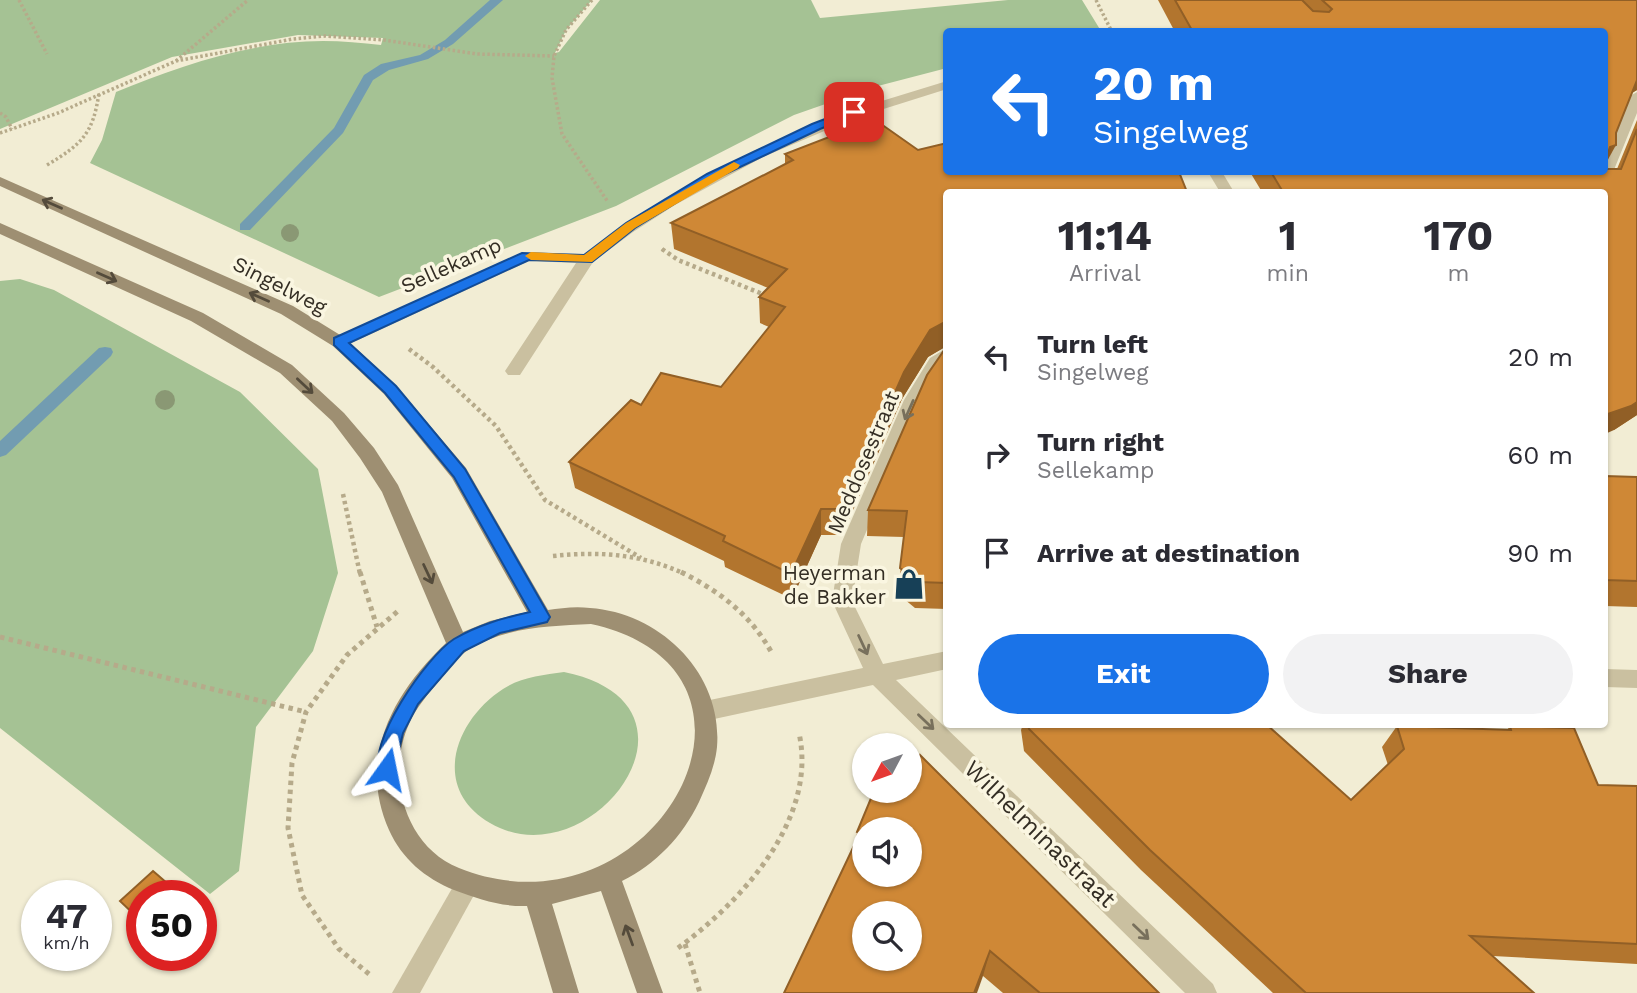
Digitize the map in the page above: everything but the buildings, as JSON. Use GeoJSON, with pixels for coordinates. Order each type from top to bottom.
{"type":"FeatureCollection","features":[{"type":"Feature","properties":{"kind":"main road","name":"Singelweg"},"geometry":{"type":"LineString","coordinates":[[0,181],[287,310],[339,341],[390,390],[459,473],[541,617]]}},
{"type":"Feature","properties":{"kind":"main road"},"geometry":{"type":"LineString","coordinates":[[0,228],[197,317],[286,369],[338,417],[367,453],[391,490],[458,646]]}},
{"type":"Feature","properties":{"kind":"main road"},"geometry":{"type":"LineString","coordinates":[[591,616],[631,626],[665,647],[691,676],[705,711],[707,752],[693,794],[680,817],[644,855],[608,877],[574,889],[537,896],[503,895],[467,886],[432,866],[405,839],[390,806],[387,769],[394,733],[411,699],[458,646],[497,627],[541,617],[591,616]]}},
{"type":"Feature","properties":{"kind":"main road"},"geometry":{"type":"LineString","coordinates":[[608,877],[646,983]]}},
{"type":"Feature","properties":{"kind":"main road"},"geometry":{"type":"LineString","coordinates":[[537,896],[566,993]]}},
{"type":"Feature","properties":{"kind":"street"},"geometry":{"type":"LineString","coordinates":[[514,371],[587,259],[630,225],[711,176],[816,126],[897,98],[943,86]]}},
{"type":"Feature","properties":{"kind":"street"},"geometry":{"type":"LineString","coordinates":[[1608,167],[1637,96]]}},
{"type":"Feature","properties":{"kind":"street","name":"Sellekamp"},"geometry":{"type":"LineString","coordinates":[[339,341],[527,256],[587,259]]}},
{"type":"Feature","properties":{"kind":"street","name":"Meddosestraat"},"geometry":{"type":"LineString","coordinates":[[877,675],[842,601],[851,544],[913,400],[936,362],[943,357]]}},
{"type":"Feature","properties":{"kind":"street"},"geometry":{"type":"LineString","coordinates":[[705,711],[943,661]]}},
{"type":"Feature","properties":{"kind":"street","name":"Wilhelminastraat"},"geometry":{"type":"LineString","coordinates":[[877,675],[1204,993]]}},
{"type":"Feature","properties":{"kind":"street"},"geometry":{"type":"LineString","coordinates":[[1608,678],[1637,679]]}},
{"type":"Feature","properties":{"kind":"street"},"geometry":{"type":"LineString","coordinates":[[406,991],[467,886]]}},
{"type":"Feature","properties":{"kind":"path"},"geometry":{"type":"LineString","coordinates":[[19,0],[47,54]]}},
{"type":"Feature","properties":{"kind":"path"},"geometry":{"type":"LineString","coordinates":[[176,61],[248,0]]}},
{"type":"Feature","properties":{"kind":"path"},"geometry":{"type":"LineString","coordinates":[[592,0],[566,30],[554,56],[552,78],[562,134],[601,195],[630,225],[678,260],[768,296]]}},
{"type":"Feature","properties":{"kind":"path"},"geometry":{"type":"LineString","coordinates":[[1096,0],[1110,28]]}},
{"type":"Feature","properties":{"kind":"path"},"geometry":{"type":"LineString","coordinates":[[0,133],[58,113],[176,61],[262,44],[325,36],[384,40],[477,54],[554,56]]}},
{"type":"Feature","properties":{"kind":"path"},"geometry":{"type":"LineString","coordinates":[[47,165],[83,143],[96,116],[99,93]]}},
{"type":"Feature","properties":{"kind":"path"},"geometry":{"type":"LineString","coordinates":[[0,113],[6,117],[12,129]]}},
{"type":"Feature","properties":{"kind":"path"},"geometry":{"type":"LineString","coordinates":[[343,491],[357,562],[377,627],[348,655],[306,712],[292,762],[288,828],[302,895],[339,949],[370,975],[406,991]]}},
{"type":"Feature","properties":{"kind":"path"},"geometry":{"type":"LineString","coordinates":[[641,558],[687,575],[732,602],[768,644],[790,693],[803,754],[799,788],[787,822],[747,887],[646,983]]}},
{"type":"Feature","properties":{"kind":"path"},"geometry":{"type":"LineString","coordinates":[[0,637],[306,712]]}},
{"type":"Feature","properties":{"kind":"path"},"geometry":{"type":"LineString","coordinates":[[685,944],[700,993]]}},
{"type":"Feature","properties":{"kind":"green space"},"geometry":{"type":"Polygon","coordinates":[[[0,0],[592,0],[566,30],[555,53],[559,52],[600,0],[811,0],[820,18],[1008,0],[1082,0],[1099,28],[943,28],[943,69],[874,87],[794,115],[616,206],[379,297],[90,163],[102,140],[116,92],[190,64],[243,50],[323,41],[381,45],[383,38],[298,35],[172,57],[0,129],[0,0]]]}},
{"type":"Feature","properties":{"kind":"green space"},"geometry":{"type":"Polygon","coordinates":[[[20,279],[54,290],[240,392],[318,469],[338,573],[313,651],[256,727],[239,871],[217,888],[217,880],[192,880],[0,728],[0,281],[20,279]]]}},
{"type":"Feature","properties":{"kind":"green space"},"geometry":{"type":"Polygon","coordinates":[[[564,672],[611,690],[634,718],[637,750],[624,782],[600,810],[566,829],[528,835],[490,823],[471,808],[460,792],[455,773],[456,754],[462,736],[472,718],[486,702],[503,689],[525,679],[564,672]]]}},
{"type":"Feature","properties":{"kind":"waterway"},"geometry":{"type":"LineString","coordinates":[[245,227],[339,130],[368,78],[385,67],[424,57],[449,42],[497,0]]}},
{"type":"Feature","properties":{"kind":"waterway"},"geometry":{"type":"LineString","coordinates":[[0,451],[105,352]]}},
{"type":"Feature","properties":{"kind":"slow traffic"},"geometry":{"type":"LineString","coordinates":[[531,256],[587,259],[630,225],[734,165]]}},
{"type":"Feature","properties":{"kind":"place","name":"Heyerman de Bakker"},"geometry":{"type":"Point","coordinates":[909,584]}},
{"type":"Feature","properties":{"kind":"route"},"geometry":{"type":"LineString","coordinates":[[387,769],[394,733],[411,699],[458,646],[497,627],[541,617],[459,473],[425,428],[364,363],[339,341],[527,256],[587,259],[630,225],[711,176],[816,126],[854,112]]}}]}
